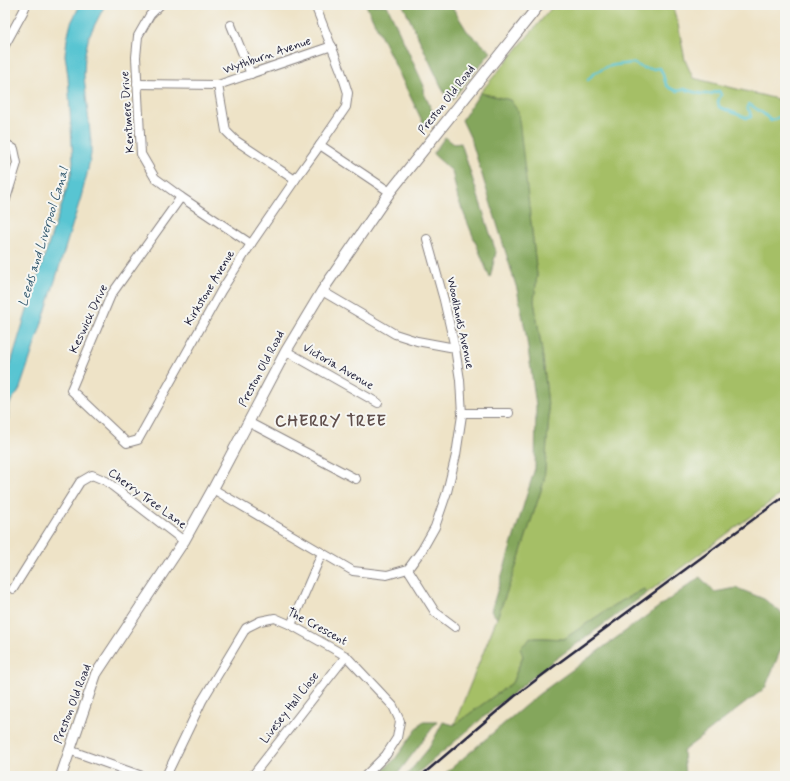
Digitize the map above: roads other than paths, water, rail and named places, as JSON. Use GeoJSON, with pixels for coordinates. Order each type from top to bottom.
{"type":"FeatureCollection","features":[{"type":"Feature","properties":{"kind":"main road","name":"Preston Old Road"},"geometry":{"type":"LineString","coordinates":[[61,776],[96,674],[184,541],[286,351],[322,291],[390,192],[539,5]]}},
{"type":"Feature","properties":{"kind":"street"},"geometry":{"type":"LineString","coordinates":[[5,45],[26,5]]}},
{"type":"Feature","properties":{"kind":"street","name":"Kentmere Drive"},"geometry":{"type":"LineString","coordinates":[[160,5],[150,15],[138,36],[136,57],[141,154],[155,178],[181,198],[251,244]]}},
{"type":"Feature","properties":{"kind":"street"},"geometry":{"type":"LineString","coordinates":[[315,5],[332,46],[348,93],[346,107],[320,145],[390,192]]}},
{"type":"Feature","properties":{"kind":"street"},"geometry":{"type":"LineString","coordinates":[[231,25],[250,74]]}},
{"type":"Feature","properties":{"kind":"street","name":"Wythburn Avenue"},"geometry":{"type":"LineString","coordinates":[[137,84],[218,85],[332,46]]}},
{"type":"Feature","properties":{"kind":"street"},"geometry":{"type":"LineString","coordinates":[[218,85],[226,131],[234,140],[295,180]]}},
{"type":"Feature","properties":{"kind":"street"},"geometry":{"type":"LineString","coordinates":[[5,143],[14,149],[17,163],[5,202]]}},
{"type":"Feature","properties":{"kind":"street","name":"Kirkstone Avenue"},"geometry":{"type":"LineString","coordinates":[[127,443],[138,440],[221,291],[251,244],[320,145]]}},
{"type":"Feature","properties":{"kind":"street","name":"Keswick Drive"},"geometry":{"type":"LineString","coordinates":[[127,443],[71,390],[111,295],[181,198]]}},
{"type":"Feature","properties":{"kind":"street","name":"Woodlands Avenue"},"geometry":{"type":"LineString","coordinates":[[408,569],[422,550],[435,527],[447,492],[456,455],[462,413],[460,380],[455,348],[427,239]]}},
{"type":"Feature","properties":{"kind":"street"},"geometry":{"type":"LineString","coordinates":[[322,291],[395,334],[417,341],[455,348]]}},
{"type":"Feature","properties":{"kind":"street","name":"Victoria Avenue"},"geometry":{"type":"LineString","coordinates":[[286,351],[378,403]]}},
{"type":"Feature","properties":{"kind":"street"},"geometry":{"type":"LineString","coordinates":[[462,413],[509,413]]}},
{"type":"Feature","properties":{"kind":"street"},"geometry":{"type":"LineString","coordinates":[[248,422],[356,480]]}},
{"type":"Feature","properties":{"kind":"street","name":"Cherry Tree Lane"},"geometry":{"type":"LineString","coordinates":[[13,589],[80,482],[92,475],[106,481],[184,541]]}},
{"type":"Feature","properties":{"kind":"street"},"geometry":{"type":"LineString","coordinates":[[213,489],[353,571],[387,575],[408,569],[435,612],[456,627]]}},
{"type":"Feature","properties":{"kind":"street"},"geometry":{"type":"LineString","coordinates":[[291,625],[322,553]]}},
{"type":"Feature","properties":{"kind":"street","name":"The Crescent"},"geometry":{"type":"LineString","coordinates":[[166,776],[202,701],[246,628],[260,621],[275,618],[291,625],[346,656],[393,706],[400,721],[397,738],[386,755],[364,776]]}},
{"type":"Feature","properties":{"kind":"street","name":"Livesey Hall Close"},"geometry":{"type":"LineString","coordinates":[[253,775],[346,656]]}},
{"type":"Feature","properties":{"kind":"street"},"geometry":{"type":"LineString","coordinates":[[69,750],[142,776]]}},
{"type":"Feature","properties":{"kind":"water"},"geometry":{"type":"Polygon","coordinates":[[[80,5],[105,5],[89,36],[85,53],[84,76],[91,154],[81,197],[41,326],[20,388],[12,399],[8,409],[8,427],[5,438],[5,384],[31,297],[71,175],[73,162],[68,76],[65,55],[71,23],[80,5]]]}},
{"type":"Feature","properties":{"kind":"waterway"},"geometry":{"type":"LineString","coordinates":[[588,80],[594,73],[606,67],[633,63],[643,68],[660,68],[667,85],[678,91],[684,89],[706,94],[719,91],[721,95],[718,101],[719,107],[747,118],[751,117],[747,107],[749,104],[764,114],[771,121],[785,114]]}},
{"type":"Feature","properties":{"kind":"railway"},"geometry":{"type":"LineString","coordinates":[[421,776],[515,696],[785,496]]}},
{"type":"Feature","properties":{"kind":"district","name":"CHERRY TREE"},"geometry":{"type":"Point","coordinates":[331,421]}},
{"type":"Feature","properties":{"kind":"water label","name":"Leeds and Liverpool Canal"},"geometry":{"type":"Point","coordinates":[44,237]}}]}
